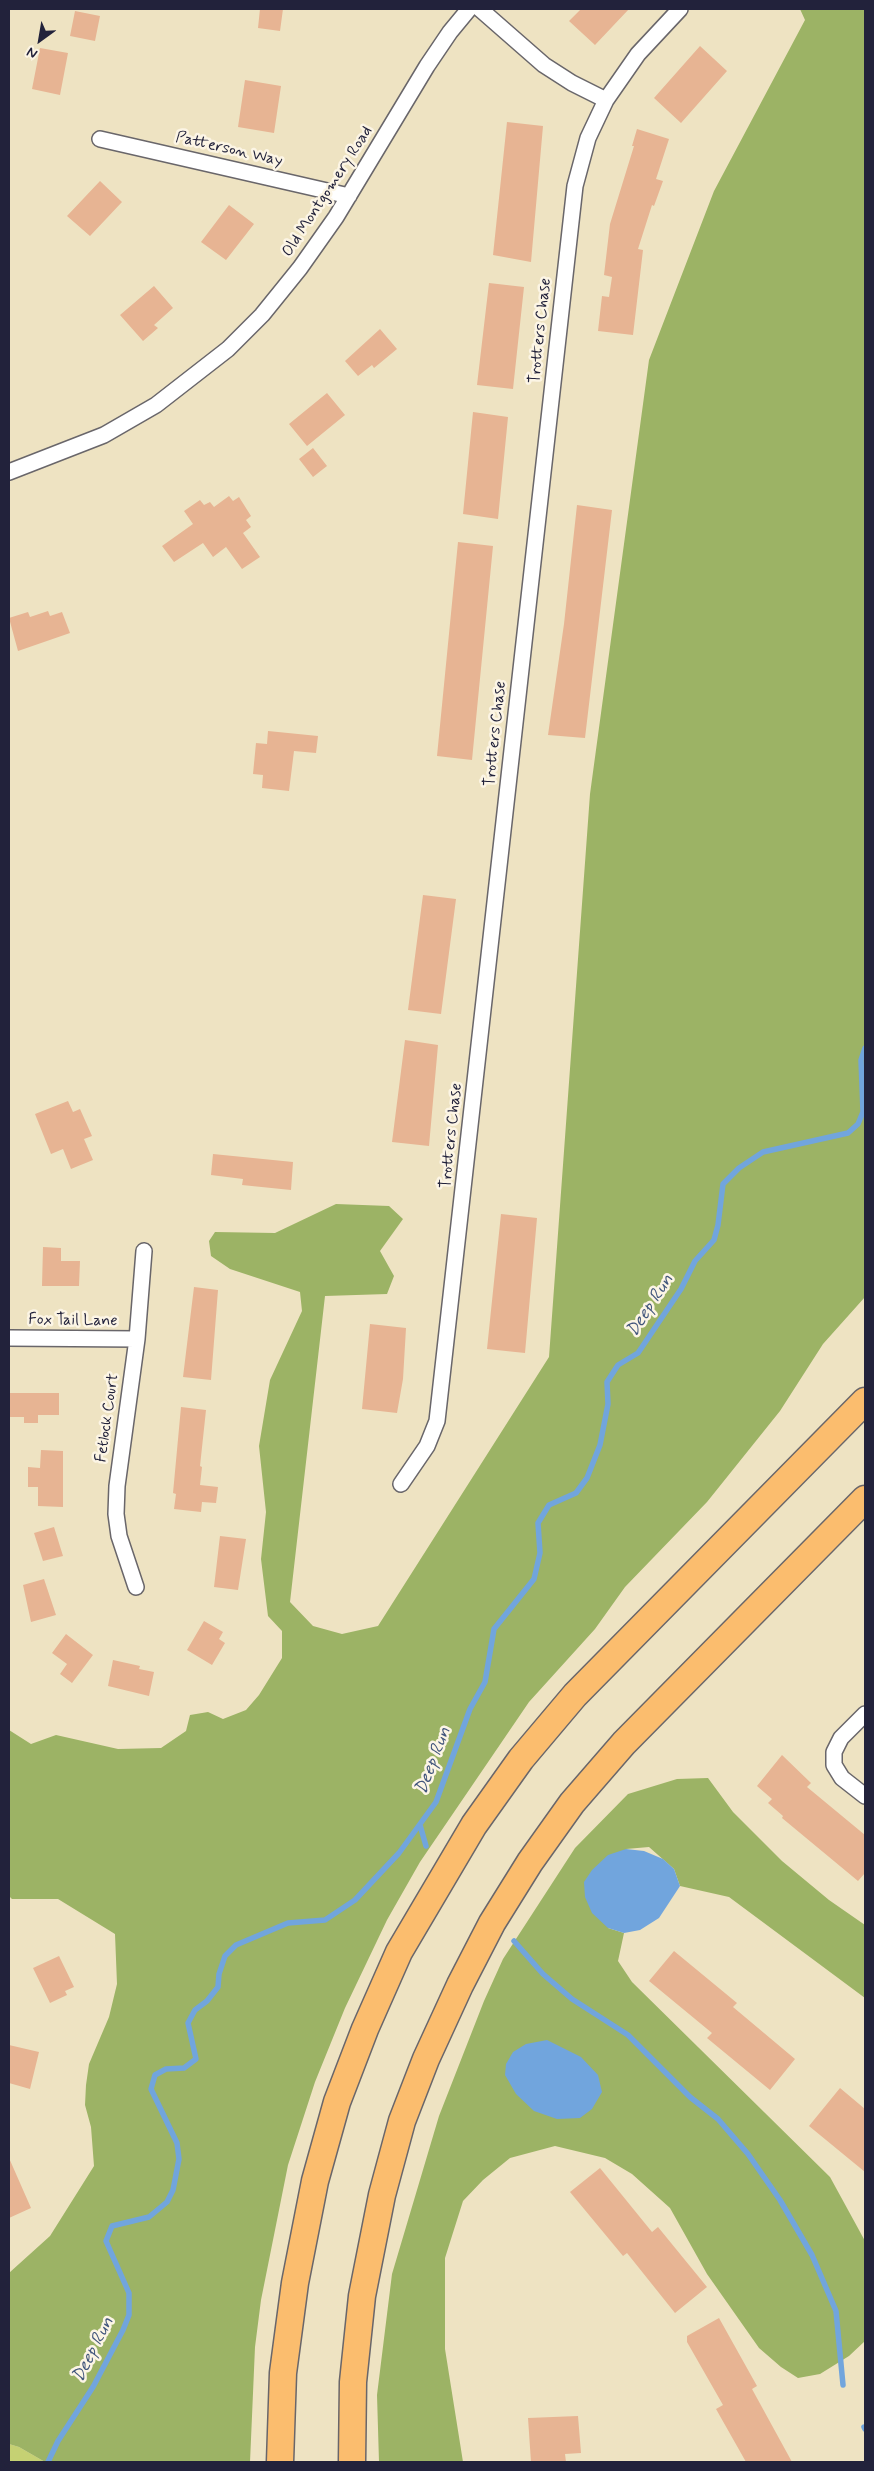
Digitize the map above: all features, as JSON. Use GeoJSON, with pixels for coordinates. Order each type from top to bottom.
{"type":"FeatureCollection","features":[{"type":"Feature","properties":{"kind":"highway"},"geometry":{"type":"LineString","coordinates":[[791,1474],[865,1390]]}},
{"type":"Feature","properties":{"kind":"highway"},"geometry":{"type":"LineString","coordinates":[[280,2462],[285,2355],[295,2283],[315,2181],[337,2102],[365,2029],[399,1952],[474,1825],[521,1759],[575,1695],[865,1401]]}},
{"type":"Feature","properties":{"kind":"highway"},"geometry":{"type":"LineString","coordinates":[[352,2462],[353,2382],[362,2296],[382,2195],[402,2121],[426,2059],[492,1923],[530,1862],[572,1803],[624,1743],[765,1598],[865,1499]]}},
{"type":"Feature","properties":{"kind":"highway"},"geometry":{"type":"LineString","coordinates":[[765,1598],[865,1516]]}},
{"type":"Feature","properties":{"kind":"street","name":"Old Montgomery Road"},"geometry":{"type":"LineString","coordinates":[[9,472],[104,434],[156,405],[228,349],[262,315],[300,268],[349,196],[427,66],[469,9]]}},
{"type":"Feature","properties":{"kind":"street"},"geometry":{"type":"LineString","coordinates":[[480,9],[544,65],[572,83],[606,100]]}},
{"type":"Feature","properties":{"kind":"street","name":"Trotters Chase"},"geometry":{"type":"LineString","coordinates":[[401,1484],[427,1446],[437,1421],[575,186],[588,138],[606,100],[638,54],[680,9]]}},
{"type":"Feature","properties":{"kind":"street","name":"Patterson Way"},"geometry":{"type":"LineString","coordinates":[[100,139],[349,196]]}},
{"type":"Feature","properties":{"kind":"street","name":"Fetlock Court"},"geometry":{"type":"LineString","coordinates":[[136,1587],[119,1536],[116,1514],[117,1486],[137,1339],[144,1251]]}},
{"type":"Feature","properties":{"kind":"street","name":"Fox Tail Lane"},"geometry":{"type":"LineString","coordinates":[[9,1338],[137,1339]]}},
{"type":"Feature","properties":{"kind":"street"},"geometry":{"type":"LineString","coordinates":[[865,1714],[841,1738],[834,1752],[834,1764],[842,1778],[865,1796]]}},
{"type":"Feature","properties":{"kind":"green space"},"geometry":{"type":"Polygon","coordinates":[[[800,9],[865,9],[865,1297],[823,1344],[780,1411],[707,1502],[625,1587],[595,1629],[529,1702],[420,1862],[387,1920],[345,2008],[315,2082],[288,2165],[261,2300],[255,2347],[250,2462],[45,2462],[19,2447],[9,2444],[9,2273],[50,2236],[94,2166],[91,2127],[85,2105],[86,2085],[89,2064],[109,2017],[117,1984],[115,1934],[58,1899],[12,1899],[9,1896],[9,1730],[31,1744],[56,1735],[118,1749],[161,1748],[186,1731],[190,1715],[208,1712],[223,1719],[246,1710],[259,1695],[282,1658],[282,1631],[268,1616],[261,1559],[266,1512],[259,1446],[270,1380],[302,1311],[300,1292],[230,1269],[211,1256],[209,1241],[215,1232],[275,1233],[336,1204],[389,1206],[403,1219],[380,1251],[394,1276],[387,1294],[325,1296],[290,1602],[313,1626],[342,1634],[378,1626],[549,1357],[590,794],[649,360],[714,191],[805,20],[800,9]]]}},
{"type":"Feature","properties":{"kind":"green space"},"geometry":{"type":"Polygon","coordinates":[[[708,1778],[733,1812],[782,1861],[829,1900],[865,1925],[865,1998],[729,1897],[680,1886],[674,1869],[649,1847],[626,1849],[608,1928],[624,1933],[618,1961],[632,1982],[830,2177],[865,2241],[865,2341],[849,2356],[820,2374],[798,2378],[781,2367],[759,2348],[707,2274],[670,2208],[632,2174],[605,2158],[555,2146],[510,2158],[483,2180],[463,2201],[445,2258],[445,2349],[463,2462],[379,2462],[377,2395],[392,2274],[439,2116],[484,2001],[503,1959],[575,1848],[628,1794],[677,1779],[708,1778]]]}},
{"type":"Feature","properties":{"kind":"green space"},"geometry":{"type":"Polygon","coordinates":[[[9,2444],[19,2447],[45,2462],[9,2462],[9,2444]]]}},
{"type":"Feature","properties":{"kind":"water"},"geometry":{"type":"Polygon","coordinates":[[[626,1849],[644,1851],[663,1859],[674,1869],[680,1886],[659,1918],[640,1930],[624,1933],[608,1928],[592,1913],[585,1897],[584,1882],[592,1870],[608,1855],[626,1849]]]}},
{"type":"Feature","properties":{"kind":"water"},"geometry":{"type":"Polygon","coordinates":[[[547,2040],[581,2057],[598,2075],[602,2092],[592,2109],[580,2118],[557,2119],[534,2111],[516,2094],[505,2075],[506,2064],[513,2052],[526,2044],[547,2040]]]}},
{"type":"Feature","properties":{"kind":"building"},"geometry":{"type":"Polygon","coordinates":[[[260,9],[283,9],[280,31],[258,28],[260,9]]]}},
{"type":"Feature","properties":{"kind":"building"},"geometry":{"type":"Polygon","coordinates":[[[581,9],[629,9],[595,45],[569,21],[581,9]]]}},
{"type":"Feature","properties":{"kind":"building"},"geometry":{"type":"Polygon","coordinates":[[[75,11],[100,16],[95,41],[70,36],[75,11]]]}},
{"type":"Feature","properties":{"kind":"building"},"geometry":{"type":"Polygon","coordinates":[[[700,46],[727,71],[681,123],[654,98],[700,46]]]}},
{"type":"Feature","properties":{"kind":"building"},"geometry":{"type":"Polygon","coordinates":[[[40,48],[68,53],[60,95],[32,89],[40,48]]]}},
{"type":"Feature","properties":{"kind":"building"},"geometry":{"type":"Polygon","coordinates":[[[245,80],[281,86],[274,133],[238,127],[245,80]]]}},
{"type":"Feature","properties":{"kind":"building"},"geometry":{"type":"Polygon","coordinates":[[[507,122],[543,126],[531,262],[493,255],[507,122]]]}},
{"type":"Feature","properties":{"kind":"building"},"geometry":{"type":"Polygon","coordinates":[[[637,129],[669,139],[656,179],[663,181],[654,206],[652,205],[638,249],[643,250],[633,335],[598,331],[602,296],[609,297],[612,277],[604,275],[610,224],[634,146],[632,146],[637,129]]]}},
{"type":"Feature","properties":{"kind":"building"},"geometry":{"type":"Polygon","coordinates":[[[100,181],[122,202],[90,236],[67,216],[100,181]]]}},
{"type":"Feature","properties":{"kind":"building"},"geometry":{"type":"Polygon","coordinates":[[[229,205],[254,224],[226,260],[201,242],[229,205]]]}},
{"type":"Feature","properties":{"kind":"building"},"geometry":{"type":"Polygon","coordinates":[[[489,283],[524,287],[513,389],[477,385],[489,283]]]}},
{"type":"Feature","properties":{"kind":"building"},"geometry":{"type":"Polygon","coordinates":[[[154,286],[173,308],[154,325],[158,328],[143,341],[120,315],[154,286]]]}},
{"type":"Feature","properties":{"kind":"building"},"geometry":{"type":"Polygon","coordinates":[[[380,329],[397,349],[374,368],[372,365],[358,376],[345,361],[380,329]]]}},
{"type":"Feature","properties":{"kind":"building"},"geometry":{"type":"Polygon","coordinates":[[[327,393],[345,415],[307,446],[289,424],[327,393]]]}},
{"type":"Feature","properties":{"kind":"building"},"geometry":{"type":"Polygon","coordinates":[[[473,412],[508,417],[498,519],[463,514],[473,412]]]}},
{"type":"Feature","properties":{"kind":"building"},"geometry":{"type":"Polygon","coordinates":[[[313,448],[327,466],[313,477],[299,459],[313,448]]]}},
{"type":"Feature","properties":{"kind":"building"},"geometry":{"type":"Polygon","coordinates":[[[229,496],[233,501],[239,497],[251,516],[246,520],[251,527],[243,533],[260,557],[242,569],[226,547],[213,557],[203,543],[174,562],[162,546],[193,524],[184,511],[200,500],[204,505],[210,502],[214,507],[229,496]]]}},
{"type":"Feature","properties":{"kind":"building"},"geometry":{"type":"Polygon","coordinates":[[[577,505],[612,510],[585,738],[548,735],[564,624],[577,505]]]}},
{"type":"Feature","properties":{"kind":"building"},"geometry":{"type":"Polygon","coordinates":[[[458,542],[493,546],[472,760],[437,756],[458,542]]]}},
{"type":"Feature","properties":{"kind":"building"},"geometry":{"type":"Polygon","coordinates":[[[48,611],[50,616],[62,612],[70,633],[18,651],[9,618],[28,612],[30,617],[48,611]]]}},
{"type":"Feature","properties":{"kind":"building"},"geometry":{"type":"Polygon","coordinates":[[[268,731],[318,736],[316,753],[294,751],[289,791],[262,788],[263,775],[253,774],[256,743],[267,744],[268,731]]]}},
{"type":"Feature","properties":{"kind":"building"},"geometry":{"type":"Polygon","coordinates":[[[423,895],[456,899],[441,1014],[408,1010],[423,895]]]}},
{"type":"Feature","properties":{"kind":"building"},"geometry":{"type":"Polygon","coordinates":[[[405,1040],[438,1045],[429,1146],[392,1142],[405,1040]]]}},
{"type":"Feature","properties":{"kind":"building"},"geometry":{"type":"Polygon","coordinates":[[[68,1101],[73,1112],[80,1109],[92,1136],[84,1139],[93,1160],[71,1169],[63,1149],[51,1154],[35,1114],[68,1101]]]}},
{"type":"Feature","properties":{"kind":"building"},"geometry":{"type":"Polygon","coordinates":[[[213,1154],[293,1162],[291,1190],[242,1185],[243,1179],[211,1175],[213,1154]]]}},
{"type":"Feature","properties":{"kind":"building"},"geometry":{"type":"Polygon","coordinates":[[[501,1214],[537,1218],[525,1353],[487,1349],[501,1214]]]}},
{"type":"Feature","properties":{"kind":"building"},"geometry":{"type":"Polygon","coordinates":[[[43,1247],[61,1248],[61,1261],[80,1261],[79,1286],[42,1286],[43,1247]]]}},
{"type":"Feature","properties":{"kind":"building"},"geometry":{"type":"Polygon","coordinates":[[[194,1287],[218,1290],[211,1380],[183,1377],[194,1287]]]}},
{"type":"Feature","properties":{"kind":"building"},"geometry":{"type":"Polygon","coordinates":[[[370,1324],[406,1328],[403,1379],[397,1413],[362,1409],[370,1324]]]}},
{"type":"Feature","properties":{"kind":"building"},"geometry":{"type":"Polygon","coordinates":[[[9,1393],[59,1393],[59,1415],[38,1415],[38,1423],[24,1423],[24,1417],[9,1417],[9,1393]]]}},
{"type":"Feature","properties":{"kind":"building"},"geometry":{"type":"Polygon","coordinates":[[[181,1407],[206,1410],[200,1466],[202,1467],[200,1485],[218,1487],[216,1503],[202,1502],[201,1512],[174,1509],[176,1494],[173,1493],[181,1407]]]}},
{"type":"Feature","properties":{"kind":"building"},"geometry":{"type":"Polygon","coordinates":[[[41,1450],[63,1451],[63,1507],[38,1506],[38,1487],[28,1487],[28,1467],[40,1468],[41,1450]]]}},
{"type":"Feature","properties":{"kind":"building"},"geometry":{"type":"Polygon","coordinates":[[[54,1527],[63,1556],[43,1561],[34,1533],[54,1527]]]}},
{"type":"Feature","properties":{"kind":"building"},"geometry":{"type":"Polygon","coordinates":[[[220,1536],[246,1539],[238,1590],[214,1587],[220,1536]]]}},
{"type":"Feature","properties":{"kind":"building"},"geometry":{"type":"Polygon","coordinates":[[[44,1579],[56,1615],[31,1622],[23,1585],[44,1579]]]}},
{"type":"Feature","properties":{"kind":"building"},"geometry":{"type":"Polygon","coordinates":[[[204,1621],[223,1632],[219,1639],[225,1643],[212,1665],[187,1650],[204,1621]]]}},
{"type":"Feature","properties":{"kind":"building"},"geometry":{"type":"Polygon","coordinates":[[[66,1634],[93,1655],[72,1683],[60,1674],[67,1664],[52,1653],[66,1634]]]}},
{"type":"Feature","properties":{"kind":"building"},"geometry":{"type":"Polygon","coordinates":[[[113,1660],[140,1666],[139,1669],[154,1672],[149,1696],[108,1686],[113,1660]]]}},
{"type":"Feature","properties":{"kind":"building"},"geometry":{"type":"Polygon","coordinates":[[[782,1755],[811,1783],[807,1787],[865,1835],[865,1873],[858,1881],[782,1818],[783,1816],[768,1803],[772,1799],[757,1786],[782,1755]]]}},
{"type":"Feature","properties":{"kind":"building"},"geometry":{"type":"Polygon","coordinates":[[[674,1951],[737,2003],[733,2007],[795,2059],[770,2090],[707,2038],[712,2033],[649,1981],[674,1951]]]}},
{"type":"Feature","properties":{"kind":"building"},"geometry":{"type":"Polygon","coordinates":[[[59,1956],[74,1987],[65,1991],[67,1995],[50,2003],[33,1968],[59,1956]]]}},
{"type":"Feature","properties":{"kind":"building"},"geometry":{"type":"Polygon","coordinates":[[[9,2045],[39,2052],[30,2089],[9,2083],[9,2045]]]}},
{"type":"Feature","properties":{"kind":"building"},"geometry":{"type":"Polygon","coordinates":[[[840,2088],[865,2109],[865,2172],[809,2126],[840,2088]]]}},
{"type":"Feature","properties":{"kind":"building"},"geometry":{"type":"Polygon","coordinates":[[[9,2158],[31,2208],[9,2218],[9,2158]]]}},
{"type":"Feature","properties":{"kind":"building"},"geometry":{"type":"Polygon","coordinates":[[[600,2168],[652,2232],[658,2227],[707,2287],[675,2313],[627,2253],[623,2256],[570,2192],[600,2168]]]}},
{"type":"Feature","properties":{"kind":"building"},"geometry":{"type":"Polygon","coordinates":[[[719,2318],[757,2386],[752,2389],[792,2462],[746,2462],[716,2409],[723,2405],[687,2342],[687,2336],[719,2318]]]}},
{"type":"Feature","properties":{"kind":"building"},"geometry":{"type":"Polygon","coordinates":[[[578,2416],[581,2453],[565,2454],[566,2462],[531,2462],[528,2418],[578,2416]]]}},
{"type":"Feature","properties":{"kind":"waterway","name":"Deep Run"},"geometry":{"type":"LineString","coordinates":[[48,2462],[58,2441],[93,2387],[129,2315],[129,2293],[106,2241],[112,2226],[149,2217],[167,2202],[173,2190],[179,2159],[177,2143],[151,2089],[155,2075],[166,2069],[184,2068],[196,2059],[188,2023],[195,2010],[207,2001],[218,1987],[219,1974],[225,1956],[236,1945],[288,1923],[325,1920],[355,1900],[399,1853],[436,1802],[470,1709],[485,1682],[494,1629],[534,1579],[540,1553],[538,1523],[549,1505],[576,1493],[587,1478],[600,1445],[608,1404],[607,1382],[618,1365],[638,1353],[681,1289],[695,1261],[714,1240],[718,1225],[723,1184],[739,1168],[763,1152],[848,1133],[858,1124],[863,1112],[861,1060],[865,1048]]}},
{"type":"Feature","properties":{"kind":"waterway"},"geometry":{"type":"LineString","coordinates":[[420,1825],[426,1846]]}},
{"type":"Feature","properties":{"kind":"waterway"},"geometry":{"type":"LineString","coordinates":[[514,1941],[543,1974],[572,1999],[628,2035],[690,2097],[718,2119],[748,2154],[780,2200],[812,2255],[836,2311],[843,2385]]}}]}
